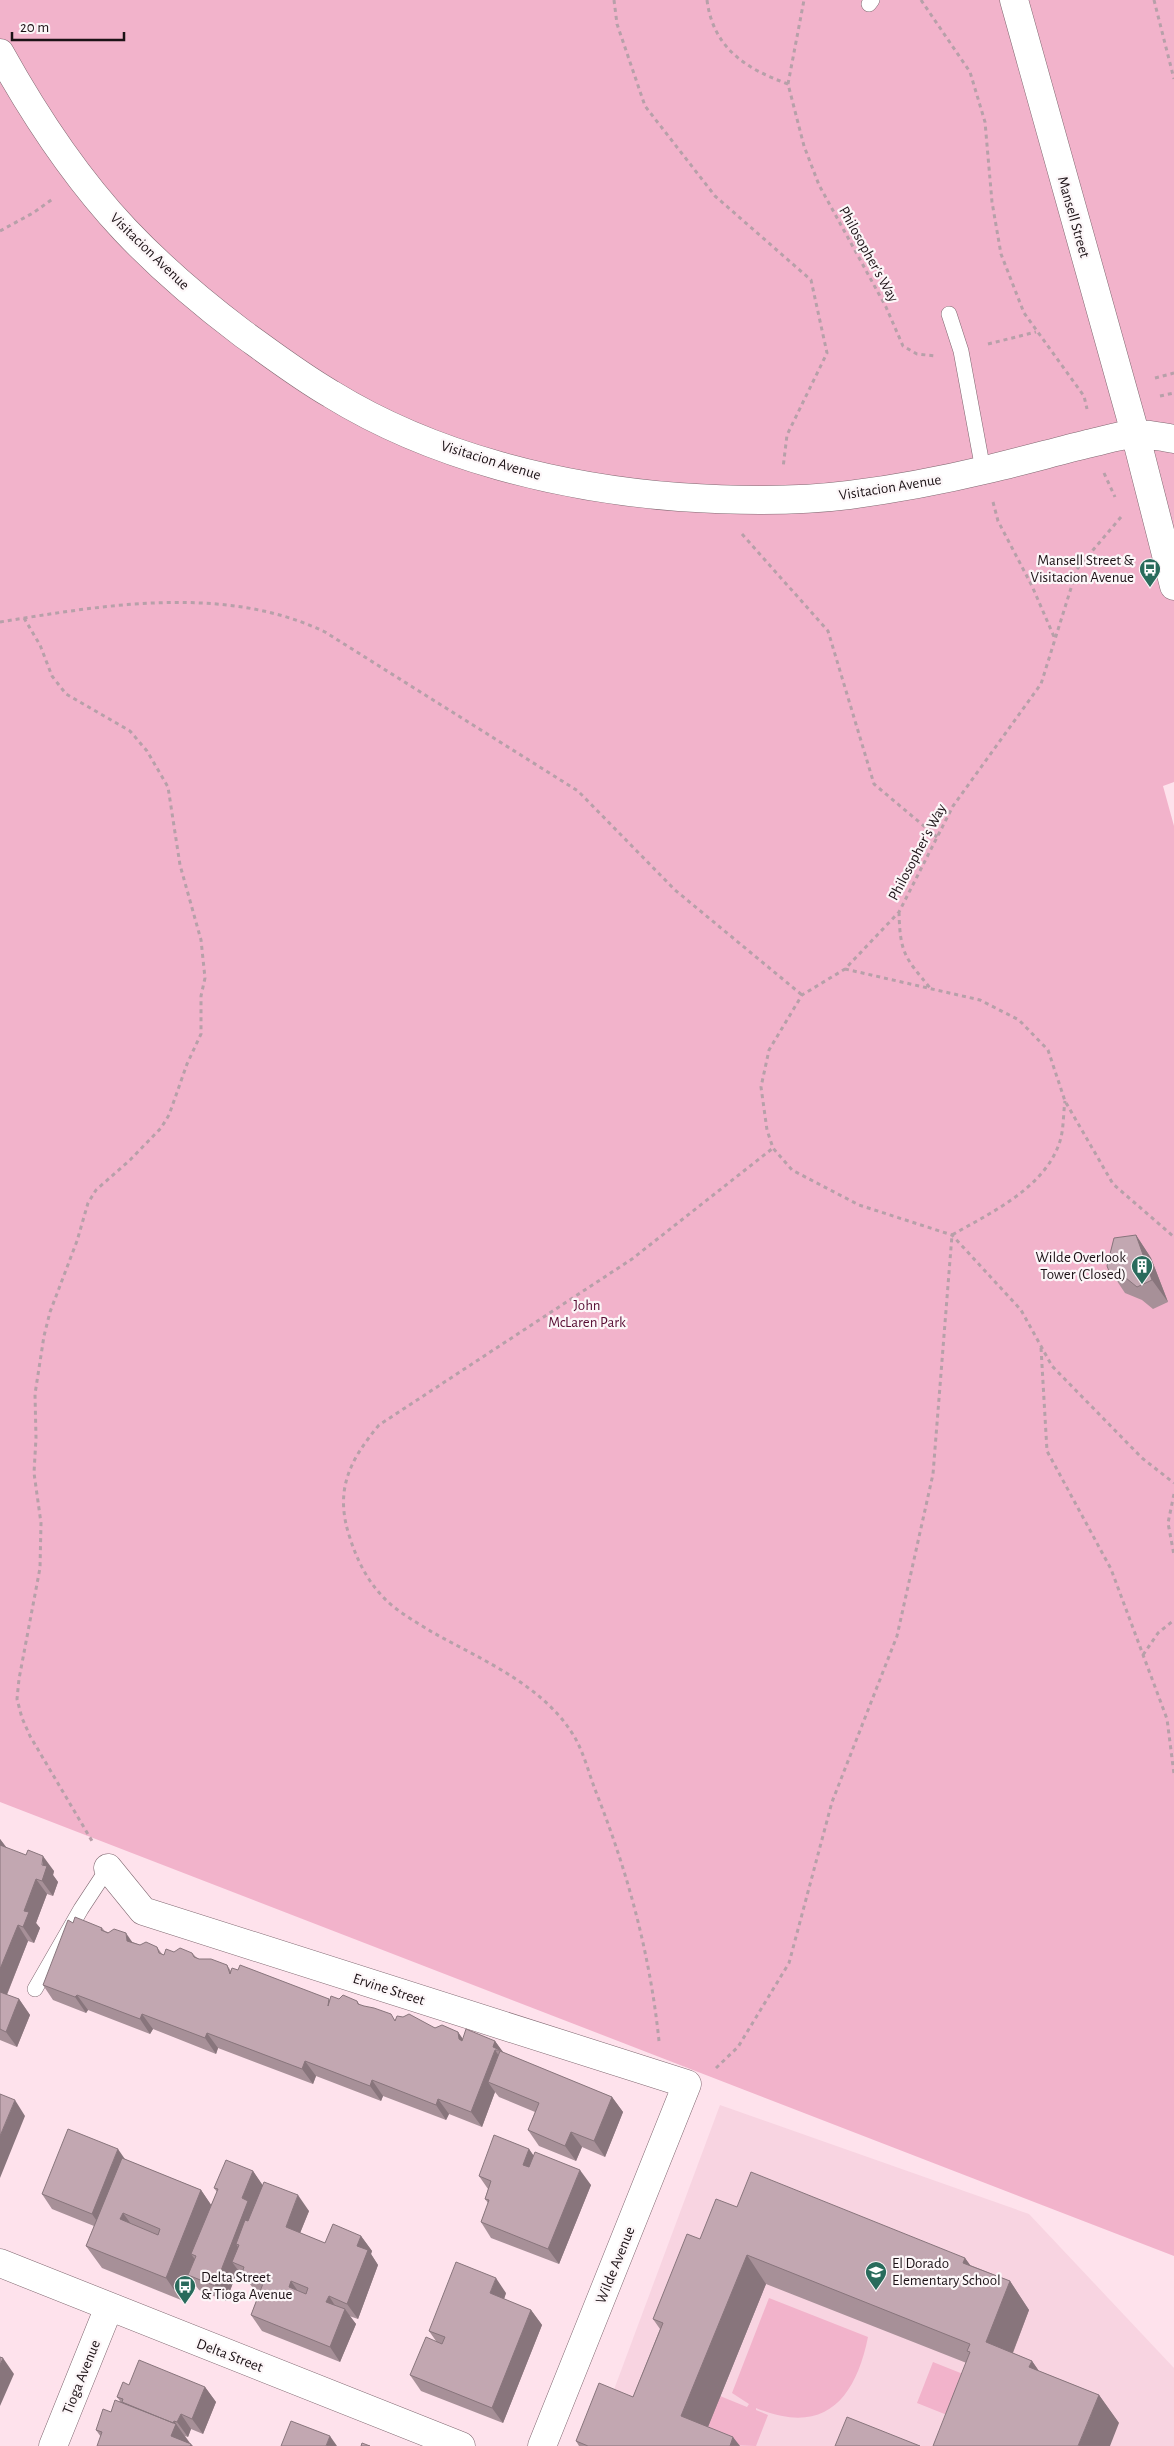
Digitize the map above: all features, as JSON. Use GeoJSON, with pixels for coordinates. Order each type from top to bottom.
{"type":"FeatureCollection","features":[{"type":"Feature","properties":{"kind":"street","name":"Mansell Street"},"geometry":{"type":"LineString","coordinates":[[1014,0],[1135,433],[1174,586]]}},
{"type":"Feature","properties":{"kind":"street","name":"Visitacion Avenue"},"geometry":{"type":"LineString","coordinates":[[0,53],[39,120],[80,178],[124,230],[170,274],[220,316],[274,357],[333,396],[384,422],[458,453],[522,472],[586,486],[645,495],[712,500],[778,501],[846,495],[908,486],[1135,433]]}},
{"type":"Feature","properties":{"kind":"street"},"geometry":{"type":"LineString","coordinates":[[1135,433],[1174,439]]}},
{"type":"Feature","properties":{"kind":"street","name":"Ervine Street"},"geometry":{"type":"LineString","coordinates":[[108,1868],[143,1911],[677,2087]]}},
{"type":"Feature","properties":{"kind":"street","name":"Wilde Avenue"},"geometry":{"type":"LineString","coordinates":[[542,2446],[677,2087]]}},
{"type":"Feature","properties":{"kind":"street","name":"Delta Street"},"geometry":{"type":"LineString","coordinates":[[0,2263],[109,2308],[461,2446]]}},
{"type":"Feature","properties":{"kind":"street","name":"Tioga Avenue"},"geometry":{"type":"LineString","coordinates":[[53,2446],[109,2308]]}},
{"type":"Feature","properties":{"kind":"lane"},"geometry":{"type":"LineString","coordinates":[[949,314],[961,351],[983,470]]}},
{"type":"Feature","properties":{"kind":"lane"},"geometry":{"type":"LineString","coordinates":[[35,1989],[71,1926],[108,1868]]}},
{"type":"Feature","properties":{"kind":"path"},"geometry":{"type":"LineString","coordinates":[[614,0],[617,24],[645,106],[715,196],[811,280],[827,353],[787,435],[778,501]]}},
{"type":"Feature","properties":{"kind":"path"},"geometry":{"type":"LineString","coordinates":[[708,0],[711,21],[722,42],[760,74],[788,84],[804,0]]}},
{"type":"Feature","properties":{"kind":"path"},"geometry":{"type":"LineString","coordinates":[[921,0],[970,72],[985,122],[992,202],[1001,254],[1024,313],[1084,396]]}},
{"type":"Feature","properties":{"kind":"path"},"geometry":{"type":"LineString","coordinates":[[1154,0],[1174,79]]}},
{"type":"Feature","properties":{"kind":"path","name":"Philosopher's Way"},"geometry":{"type":"LineString","coordinates":[[788,84],[804,146],[819,186],[882,300],[903,346],[917,354],[931,357],[1036,332]]}},
{"type":"Feature","properties":{"kind":"path"},"geometry":{"type":"LineString","coordinates":[[0,231],[33,214],[80,178]]}},
{"type":"Feature","properties":{"kind":"path"},"geometry":{"type":"LineString","coordinates":[[1096,442],[1106,481],[1120,505]]}},
{"type":"Feature","properties":{"kind":"path"},"geometry":{"type":"LineString","coordinates":[[712,500],[828,631],[874,784],[937,837]]}},
{"type":"Feature","properties":{"kind":"path","name":"Philosopher's Way"},"geometry":{"type":"LineString","coordinates":[[1124,513],[1077,569],[1041,684],[953,806],[899,912],[845,969],[802,995],[769,1050],[761,1087],[766,1130],[773,1148],[792,1170],[859,1205],[952,1235],[1021,1310],[1052,1366],[1135,1451],[1174,1483]]}},
{"type":"Feature","properties":{"kind":"path"},"geometry":{"type":"LineString","coordinates":[[998,521],[1032,586],[1055,639]]}},
{"type":"Feature","properties":{"kind":"path"},"geometry":{"type":"LineString","coordinates":[[0,622],[89,608],[184,602],[264,612],[305,623],[325,632],[578,791],[674,890],[802,995]]}},
{"type":"Feature","properties":{"kind":"path"},"geometry":{"type":"LineString","coordinates":[[24,618],[40,645],[52,676],[66,694],[130,730],[147,751],[168,787],[180,865],[201,940],[204,961],[205,978],[201,996],[202,1028],[199,1040],[187,1064],[166,1121],[130,1160],[96,1190],[88,1203],[77,1241],[50,1312],[39,1361],[35,1394],[36,1438],[34,1473],[41,1523],[40,1568],[18,1679],[17,1699],[22,1718],[30,1736],[108,1868]]}},
{"type":"Feature","properties":{"kind":"path"},"geometry":{"type":"LineString","coordinates":[[899,912],[900,938],[905,956],[931,988]]}},
{"type":"Feature","properties":{"kind":"path"},"geometry":{"type":"LineString","coordinates":[[845,969],[980,1000],[1019,1020],[1048,1050],[1065,1101],[1113,1184],[1174,1237]]}},
{"type":"Feature","properties":{"kind":"path"},"geometry":{"type":"LineString","coordinates":[[773,1148],[632,1260],[379,1425],[358,1450],[349,1472],[342,1498],[346,1526],[359,1565],[383,1598],[418,1624],[524,1685],[553,1710],[574,1737],[612,1832],[640,1925],[655,2006],[677,2087],[738,2047],[789,1963],[832,1802],[897,1636],[933,1474],[952,1235],[1011,1201],[1044,1171],[1060,1144],[1065,1101]]}},
{"type":"Feature","properties":{"kind":"path"},"geometry":{"type":"LineString","coordinates":[[1041,1348],[1047,1451],[1111,1569],[1167,1719],[1174,1774]]}},
{"type":"Feature","properties":{"kind":"path"},"geometry":{"type":"LineString","coordinates":[[1174,1494],[1168,1523],[1174,1555]]}},
{"type":"Feature","properties":{"kind":"path"},"geometry":{"type":"LineString","coordinates":[[1143,1655],[1158,1633],[1174,1620]]}},
{"type":"Feature","properties":{"kind":"shaded area","name":"El Dorado Elementary School"},"geometry":{"type":"Polygon","coordinates":[[[720,2105],[1029,2214],[1174,2368],[1174,2446],[593,2446],[720,2105]]]}},
{"type":"Feature","properties":{"kind":"green space","name":"John McLaren Park"},"geometry":{"type":"Polygon","coordinates":[[[0,0],[1174,0],[1174,782],[1163,786],[1174,826],[1174,2256],[0,1802],[0,0]]]}},
{"type":"Feature","properties":{"kind":"green space"},"geometry":{"type":"Polygon","coordinates":[[[769,2298],[868,2337],[862,2360],[854,2379],[845,2395],[832,2407],[817,2415],[800,2418],[780,2416],[756,2408],[756,2410],[768,2415],[756,2446],[701,2444],[720,2396],[747,2407],[749,2404],[732,2393],[769,2298]]]}},
{"type":"Feature","properties":{"kind":"green space"},"geometry":{"type":"Polygon","coordinates":[[[933,2362],[973,2378],[957,2419],[917,2403],[933,2362]]]}},
{"type":"Feature","properties":{"kind":"building"},"geometry":{"type":"Polygon","coordinates":[[[1136,1235],[1152,1280],[1137,1287],[1126,1278],[1109,1271],[1107,1266],[1114,1238],[1136,1235]]]}},
{"type":"Feature","properties":{"kind":"building"},"geometry":{"type":"Polygon","coordinates":[[[0,1845],[26,1855],[28,1850],[43,1856],[42,1865],[47,1866],[42,1881],[36,1879],[24,1911],[29,1912],[23,1927],[18,1925],[0,1969],[0,1845]]]}},
{"type":"Feature","properties":{"kind":"building"},"geometry":{"type":"Polygon","coordinates":[[[75,1917],[102,1928],[101,1930],[108,1933],[114,1929],[126,1933],[127,1941],[140,1945],[146,1942],[157,1947],[159,1953],[164,1955],[166,1949],[174,1952],[180,1948],[192,1953],[194,1957],[199,1959],[211,1959],[227,1965],[230,1974],[232,1968],[238,1970],[240,1965],[329,1999],[328,2006],[331,1996],[339,1999],[343,1995],[357,2001],[358,2004],[391,2014],[395,2021],[397,2016],[403,2017],[409,2014],[435,2028],[442,2025],[458,2032],[459,2039],[462,2041],[466,2029],[495,2041],[493,2047],[500,2050],[495,2050],[471,2112],[438,2099],[436,2105],[372,2080],[370,2086],[305,2061],[302,2069],[207,2033],[205,2038],[142,2014],[140,2019],[77,1995],[75,1997],[43,1985],[68,1920],[73,1923],[75,1917]]]}},
{"type":"Feature","properties":{"kind":"building"},"geometry":{"type":"Polygon","coordinates":[[[0,1992],[19,1999],[6,2032],[0,2029],[0,1992]]]}},
{"type":"Feature","properties":{"kind":"building"},"geometry":{"type":"Polygon","coordinates":[[[500,2051],[612,2097],[594,2141],[571,2132],[565,2146],[528,2130],[539,2103],[488,2082],[500,2051]]]}},
{"type":"Feature","properties":{"kind":"building"},"geometry":{"type":"Polygon","coordinates":[[[0,2094],[15,2100],[0,2136],[0,2094]]]}},
{"type":"Feature","properties":{"kind":"building"},"geometry":{"type":"Polygon","coordinates":[[[68,2129],[118,2149],[92,2214],[42,2194],[68,2129]]]}},
{"type":"Feature","properties":{"kind":"building"},"geometry":{"type":"Polygon","coordinates":[[[494,2135],[529,2149],[523,2165],[529,2167],[535,2152],[580,2170],[548,2249],[481,2222],[489,2200],[485,2199],[491,2181],[479,2176],[494,2135]]]}},
{"type":"Feature","properties":{"kind":"building"},"geometry":{"type":"Polygon","coordinates":[[[122,2158],[201,2190],[166,2278],[86,2246],[122,2158]],[[123,2213],[120,2219],[158,2235],[160,2229],[123,2213]]]}},
{"type":"Feature","properties":{"kind":"building"},"geometry":{"type":"Polygon","coordinates":[[[226,2160],[253,2171],[242,2198],[248,2201],[215,2286],[188,2275],[196,2256],[191,2254],[218,2189],[214,2188],[226,2160]]]}},
{"type":"Feature","properties":{"kind":"building"},"geometry":{"type":"Polygon","coordinates":[[[751,2172],[965,2258],[963,2263],[1010,2281],[986,2342],[1032,2361],[1029,2367],[1099,2395],[1078,2446],[933,2446],[970,2352],[967,2351],[970,2344],[747,2255],[681,2416],[733,2437],[730,2446],[588,2446],[576,2441],[599,2383],[633,2397],[663,2323],[653,2319],[687,2234],[700,2239],[716,2199],[737,2207],[751,2172]]]}},
{"type":"Feature","properties":{"kind":"building"},"geometry":{"type":"Polygon","coordinates":[[[264,2182],[298,2195],[286,2227],[325,2243],[333,2224],[361,2236],[357,2246],[368,2250],[347,2304],[329,2296],[326,2302],[345,2309],[330,2347],[251,2315],[264,2281],[242,2273],[244,2267],[232,2262],[239,2245],[236,2244],[245,2220],[248,2221],[264,2182]],[[291,2281],[289,2287],[306,2294],[308,2288],[291,2281]]]}},
{"type":"Feature","properties":{"kind":"building"},"geometry":{"type":"Polygon","coordinates":[[[456,2262],[496,2278],[490,2293],[531,2310],[492,2408],[410,2375],[426,2337],[442,2344],[445,2337],[429,2331],[456,2262]]]}},
{"type":"Feature","properties":{"kind":"building"},"geometry":{"type":"Polygon","coordinates":[[[139,2360],[205,2387],[192,2419],[181,2414],[177,2422],[174,2421],[173,2423],[122,2402],[123,2399],[117,2397],[123,2382],[129,2385],[139,2360]]]}},
{"type":"Feature","properties":{"kind":"building"},"geometry":{"type":"Polygon","coordinates":[[[115,2400],[176,2424],[171,2436],[191,2444],[190,2446],[97,2446],[102,2432],[96,2430],[103,2409],[111,2412],[115,2400]]]}},
{"type":"Feature","properties":{"kind":"building"},"geometry":{"type":"Polygon","coordinates":[[[847,2417],[920,2446],[835,2446],[847,2417]]]}},
{"type":"Feature","properties":{"kind":"building"},"geometry":{"type":"Polygon","coordinates":[[[291,2421],[330,2436],[326,2446],[281,2446],[291,2421]]]}},
{"type":"Feature","properties":{"kind":"place","name":"Mansell Street & Visitacion Avenue"},"geometry":{"type":"Point","coordinates":[1150,588]}},
{"type":"Feature","properties":{"kind":"place","name":"Wilde Overlook Tower (Closed)"},"geometry":{"type":"Point","coordinates":[1142,1285]}},
{"type":"Feature","properties":{"kind":"place","name":"El Dorado Elementary School"},"geometry":{"type":"Point","coordinates":[876,2291]}},
{"type":"Feature","properties":{"kind":"place","name":"Delta Street & Tioga Avenue"},"geometry":{"type":"Point","coordinates":[185,2305]}}]}
